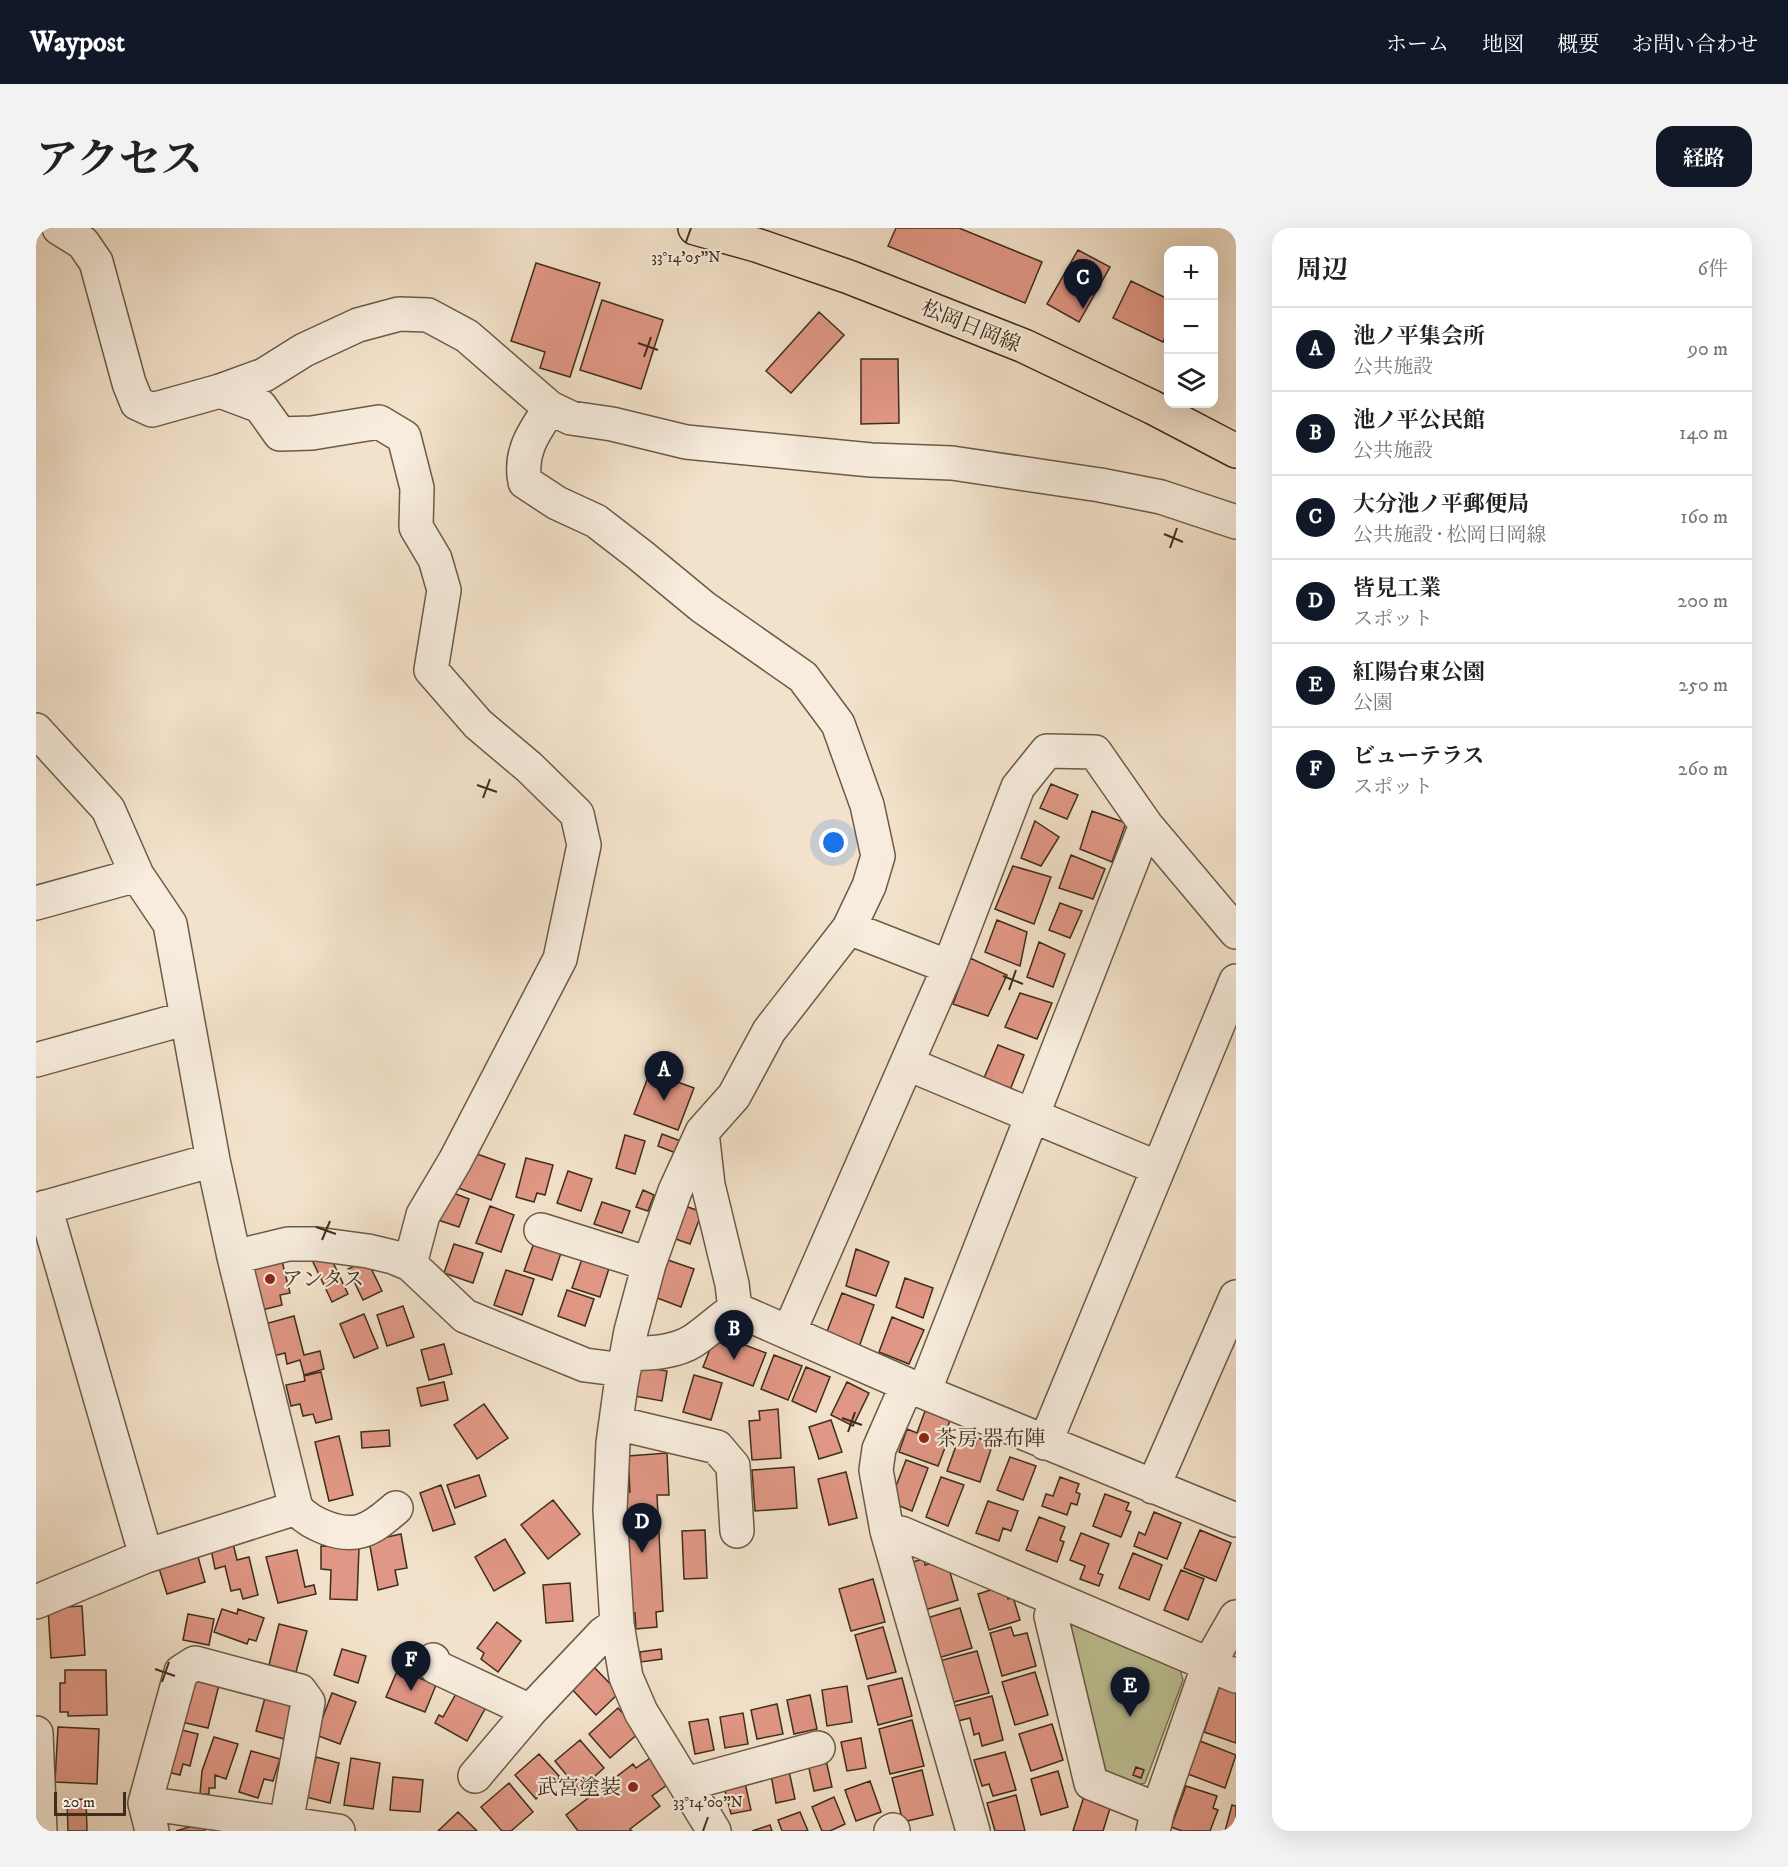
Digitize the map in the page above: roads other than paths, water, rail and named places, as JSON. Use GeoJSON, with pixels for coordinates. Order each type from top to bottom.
{"type":"FeatureCollection","features":[{"type":"Feature","properties":{"kind":"main road","name":"松岡日岡線"},"geometry":{"type":"LineString","coordinates":[[695,228],[756,245],[849,277],[1023,346],[1236,451]]}},
{"type":"Feature","properties":{"kind":"street"},"geometry":{"type":"LineString","coordinates":[[59,228],[83,243],[96,262],[129,383],[137,403],[152,410],[220,391],[264,375],[304,350],[358,325],[399,314],[428,315],[467,336],[550,408],[571,418],[612,424],[686,442],[871,460],[952,463],[1100,485],[1161,497],[1236,522]]}},
{"type":"Feature","properties":{"kind":"street"},"geometry":{"type":"LineString","coordinates":[[220,391],[260,406],[280,434],[312,432],[379,422],[404,437],[417,488],[416,527],[435,559],[444,590],[431,670],[478,724],[529,767],[577,814],[584,845],[560,959],[455,1161],[423,1215],[410,1264]]}},
{"type":"Feature","properties":{"kind":"street"},"geometry":{"type":"LineString","coordinates":[[550,408],[531,437],[522,466],[525,482],[556,503],[596,521],[703,607],[803,677],[838,724],[867,804],[878,856],[869,886],[849,928],[769,1032],[734,1096],[702,1132],[675,1191],[649,1264],[625,1362],[616,1423],[610,1510],[612,1574],[617,1624],[626,1677],[641,1712],[686,1784],[702,1826]]}},
{"type":"Feature","properties":{"kind":"street"},"geometry":{"type":"LineString","coordinates":[[36,730],[108,808],[137,875],[170,924],[213,1160],[234,1257],[296,1508],[301,1514],[327,1530],[359,1532],[379,1523],[396,1508]]}},
{"type":"Feature","properties":{"kind":"street"},"geometry":{"type":"LineString","coordinates":[[789,1332],[949,967],[1018,787],[1047,751],[1095,752],[1146,825],[1236,932]]}},
{"type":"Feature","properties":{"kind":"street"},"geometry":{"type":"LineString","coordinates":[[973,1831],[887,1531],[876,1470],[879,1449],[915,1388],[1032,1116],[1146,825]]}},
{"type":"Feature","properties":{"kind":"street"},"geometry":{"type":"LineString","coordinates":[[36,903],[137,875]]}},
{"type":"Feature","properties":{"kind":"street"},"geometry":{"type":"LineString","coordinates":[[849,928],[949,967]]}},
{"type":"Feature","properties":{"kind":"street"},"geometry":{"type":"LineString","coordinates":[[1045,1443],[1236,981]]}},
{"type":"Feature","properties":{"kind":"street"},"geometry":{"type":"LineString","coordinates":[[36,1060],[187,1018]]}},
{"type":"Feature","properties":{"kind":"street"},"geometry":{"type":"LineString","coordinates":[[908,1064],[1158,1168]]}},
{"type":"Feature","properties":{"kind":"street"},"geometry":{"type":"LineString","coordinates":[[702,1132],[708,1185],[732,1284],[735,1309]]}},
{"type":"Feature","properties":{"kind":"street"},"geometry":{"type":"LineString","coordinates":[[146,1556],[41,1208],[213,1160]]}},
{"type":"Feature","properties":{"kind":"street"},"geometry":{"type":"LineString","coordinates":[[541,1230],[649,1264]]}},
{"type":"Feature","properties":{"kind":"street"},"geometry":{"type":"LineString","coordinates":[[234,1257],[288,1244],[316,1244],[393,1257],[410,1264],[465,1316],[585,1365],[625,1362],[654,1352],[676,1348],[692,1341],[735,1309]]}},
{"type":"Feature","properties":{"kind":"street"},"geometry":{"type":"LineString","coordinates":[[1153,1487],[1236,1297]]}},
{"type":"Feature","properties":{"kind":"street"},"geometry":{"type":"LineString","coordinates":[[735,1309],[1045,1443],[1236,1520]]}},
{"type":"Feature","properties":{"kind":"street"},"geometry":{"type":"LineString","coordinates":[[616,1423],[717,1447],[733,1466],[737,1531]]}},
{"type":"Feature","properties":{"kind":"street"},"geometry":{"type":"LineString","coordinates":[[36,1602],[146,1556],[296,1508]]}},
{"type":"Feature","properties":{"kind":"street"},"geometry":{"type":"LineString","coordinates":[[887,1531],[901,1533],[1222,1670]]}},
{"type":"Feature","properties":{"kind":"street"},"geometry":{"type":"LineString","coordinates":[[1057,1600],[1051,1616],[1091,1783],[1156,1821],[1222,1670],[1236,1617]]}},
{"type":"Feature","properties":{"kind":"street"},"geometry":{"type":"LineString","coordinates":[[475,1776],[530,1711],[603,1634],[617,1624]]}},
{"type":"Feature","properties":{"kind":"street"},"geometry":{"type":"LineString","coordinates":[[432,1660],[436,1667],[530,1711]]}},
{"type":"Feature","properties":{"kind":"street"},"geometry":{"type":"LineString","coordinates":[[287,1827],[308,1702],[300,1691],[195,1663],[181,1672],[148,1817],[339,1831]]}},
{"type":"Feature","properties":{"kind":"street"},"geometry":{"type":"LineString","coordinates":[[36,1733],[40,1831]]}},
{"type":"Feature","properties":{"kind":"street"},"geometry":{"type":"LineString","coordinates":[[686,1784],[818,1748]]}},
{"type":"Feature","properties":{"kind":"place","name":"大分池ノ平郵便局"},"geometry":{"type":"Point","coordinates":[1083,309]}},
{"type":"Feature","properties":{"kind":"place","name":"池ノ平集会所"},"geometry":{"type":"Point","coordinates":[664,1101]}},
{"type":"Feature","properties":{"kind":"place","name":"アンタス"},"geometry":{"type":"Point","coordinates":[270,1279]}},
{"type":"Feature","properties":{"kind":"place","name":"池ノ平公民館"},"geometry":{"type":"Point","coordinates":[734,1360]}},
{"type":"Feature","properties":{"kind":"place","name":"茶房 器布陣"},"geometry":{"type":"Point","coordinates":[924,1438]}},
{"type":"Feature","properties":{"kind":"place","name":"皆見工業"},"geometry":{"type":"Point","coordinates":[642,1553]}},
{"type":"Feature","properties":{"kind":"place","name":"ビューテラス"},"geometry":{"type":"Point","coordinates":[411,1691]}},
{"type":"Feature","properties":{"kind":"place","name":"紅陽台東公園"},"geometry":{"type":"Point","coordinates":[1130,1717]}},
{"type":"Feature","properties":{"kind":"place","name":"武宮塗装"},"geometry":{"type":"Point","coordinates":[633,1787]}}]}
